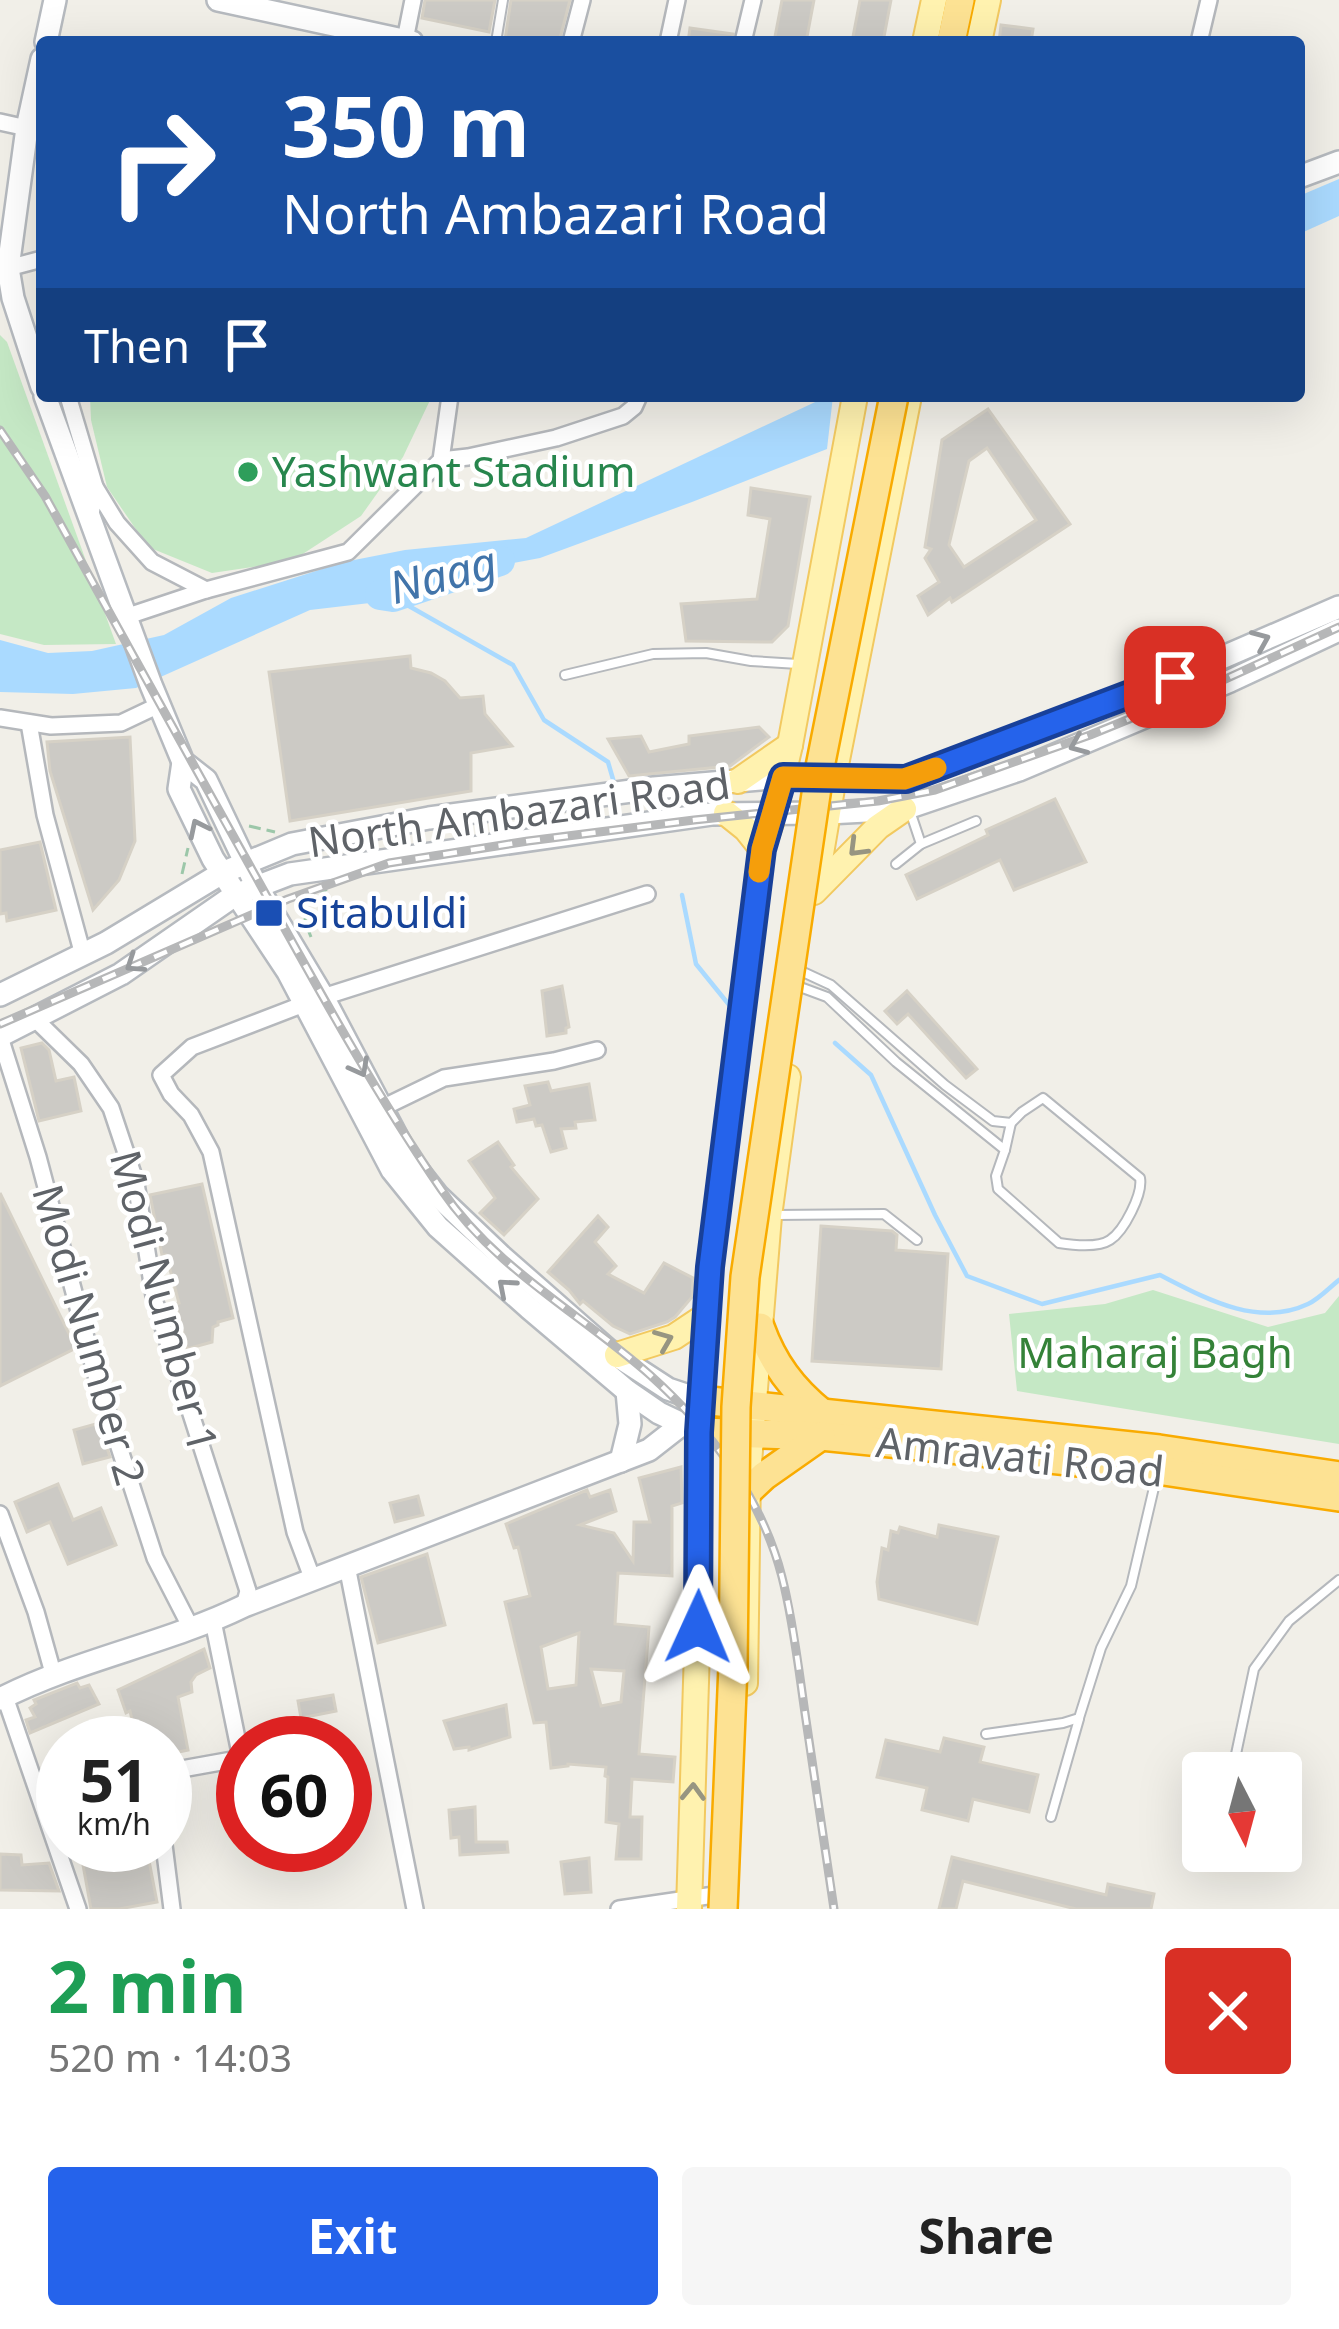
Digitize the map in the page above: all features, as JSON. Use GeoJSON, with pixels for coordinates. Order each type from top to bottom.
{"type":"FeatureCollection","features":[{"type":"Feature","properties":{"kind":"highway"},"geometry":{"type":"LineString","coordinates":[[952,36],[960,0]]}},
{"type":"Feature","properties":{"kind":"highway"},"geometry":{"type":"LineString","coordinates":[[969,36],[976,0]]}},
{"type":"Feature","properties":{"kind":"highway"},"geometry":{"type":"LineString","coordinates":[[696,1906],[722,1603],[722,1364],[732,1250],[811,730],[876,402]]}},
{"type":"Feature","properties":{"kind":"highway"},"geometry":{"type":"LineString","coordinates":[[732,1903],[736,1407],[745,1277],[820,767],[893,402]]}},
{"type":"Feature","properties":{"kind":"highway"},"geometry":{"type":"LineString","coordinates":[[748,1490],[821,1425],[769,1353],[760,1327]]}},
{"type":"Feature","properties":{"kind":"highway","name":"Amravati Road"},"geometry":{"type":"LineString","coordinates":[[695,1419],[821,1425],[1339,1476]]}},
{"type":"Feature","properties":{"kind":"highway","name":"Amravati Road"},"geometry":{"type":"LineString","coordinates":[[1158,1459],[1339,1497]]}},
{"type":"Feature","properties":{"kind":"main road"},"geometry":{"type":"LineString","coordinates":[[926,36],[934,0]]}},
{"type":"Feature","properties":{"kind":"main road"},"geometry":{"type":"LineString","coordinates":[[981,36],[988,0]]}},
{"type":"Feature","properties":{"kind":"main road"},"geometry":{"type":"LineString","coordinates":[[696,1906],[699,1585],[695,1419],[713,1244],[762,849],[790,745],[854,402]]}},
{"type":"Feature","properties":{"kind":"main road"},"geometry":{"type":"LineString","coordinates":[[732,1903],[748,1614],[748,1490],[769,1216],[814,892],[908,402]]}},
{"type":"Feature","properties":{"kind":"main road"},"geometry":{"type":"LineString","coordinates":[[739,781],[790,745]]}},
{"type":"Feature","properties":{"kind":"main road"},"geometry":{"type":"LineString","coordinates":[[814,892],[878,827],[906,808]]}},
{"type":"Feature","properties":{"kind":"main road"},"geometry":{"type":"LineString","coordinates":[[726,813],[762,849]]}},
{"type":"Feature","properties":{"kind":"main road"},"geometry":{"type":"LineString","coordinates":[[617,1355],[674,1337],[707,1315]]}},
{"type":"Feature","properties":{"kind":"street"},"geometry":{"type":"LineString","coordinates":[[47,36],[55,0]]}},
{"type":"Feature","properties":{"kind":"street"},"geometry":{"type":"LineString","coordinates":[[220,0],[386,36]]}},
{"type":"Feature","properties":{"kind":"street"},"geometry":{"type":"LineString","coordinates":[[409,36],[413,0]]}},
{"type":"Feature","properties":{"kind":"street"},"geometry":{"type":"LineString","coordinates":[[573,36],[582,0]]}},
{"type":"Feature","properties":{"kind":"street"},"geometry":{"type":"LineString","coordinates":[[669,36],[677,0]]}},
{"type":"Feature","properties":{"kind":"street"},"geometry":{"type":"LineString","coordinates":[[744,36],[753,0]]}},
{"type":"Feature","properties":{"kind":"street"},"geometry":{"type":"LineString","coordinates":[[1201,36],[1210,0]]}},
{"type":"Feature","properties":{"kind":"street"},"geometry":{"type":"LineString","coordinates":[[36,87],[6,297],[36,372]]}},
{"type":"Feature","properties":{"kind":"street"},"geometry":{"type":"LineString","coordinates":[[0,122],[27,128]]}},
{"type":"Feature","properties":{"kind":"street"},"geometry":{"type":"LineString","coordinates":[[1305,175],[1339,161]]}},
{"type":"Feature","properties":{"kind":"street"},"geometry":{"type":"LineString","coordinates":[[8,268],[36,261]]}},
{"type":"Feature","properties":{"kind":"street"},"geometry":{"type":"LineString","coordinates":[[47,402],[155,695],[183,762],[206,780],[244,862],[246,890]]}},
{"type":"Feature","properties":{"kind":"street"},"geometry":{"type":"LineString","coordinates":[[70,402],[95,487],[117,523],[152,562],[206,590]]}},
{"type":"Feature","properties":{"kind":"street"},"geometry":{"type":"LineString","coordinates":[[127,622],[206,590],[348,552],[441,460],[449,402]]}},
{"type":"Feature","properties":{"kind":"street"},"geometry":{"type":"LineString","coordinates":[[441,460],[556,438],[623,416],[636,402]]}},
{"type":"Feature","properties":{"kind":"street"},"geometry":{"type":"LineString","coordinates":[[90,523],[95,487]]}},
{"type":"Feature","properties":{"kind":"street","name":"North Ambazari Road"},"geometry":{"type":"LineString","coordinates":[[0,995],[83,955],[222,873],[292,844],[429,818],[654,788],[783,777],[906,779],[1175,677],[1339,607]]}},
{"type":"Feature","properties":{"kind":"street","name":"North Ambazari Road"},"geometry":{"type":"LineString","coordinates":[[246,890],[290,874],[726,813],[906,808],[1019,770],[1339,630]]}},
{"type":"Feature","properties":{"kind":"street"},"geometry":{"type":"LineString","coordinates":[[1218,658],[1230,681]]}},
{"type":"Feature","properties":{"kind":"street"},"geometry":{"type":"LineString","coordinates":[[0,718],[51,726],[122,723],[155,695]]}},
{"type":"Feature","properties":{"kind":"street"},"geometry":{"type":"LineString","coordinates":[[29,723],[46,815],[83,955]]}},
{"type":"Feature","properties":{"kind":"street"},"geometry":{"type":"LineString","coordinates":[[183,762],[179,789],[222,873],[246,890],[382,1108],[408,1158],[438,1196],[500,1256],[617,1355],[668,1389],[695,1419]]}},
{"type":"Feature","properties":{"kind":"street"},"geometry":{"type":"LineString","coordinates":[[0,1036],[121,974],[246,890]]}},
{"type":"Feature","properties":{"kind":"street"},"geometry":{"type":"LineString","coordinates":[[313,1580],[295,1532],[212,1151],[160,1075],[192,1047],[314,1001],[647,894]]}},
{"type":"Feature","properties":{"kind":"street"},"geometry":{"type":"LineString","coordinates":[[314,1001],[392,1170],[438,1227],[627,1391],[695,1419]]}},
{"type":"Feature","properties":{"kind":"street","name":"Modi Number 1"},"geometry":{"type":"LineString","coordinates":[[35,1019],[81,1064],[111,1108],[136,1183],[155,1302],[248,1592],[244,1606]]}},
{"type":"Feature","properties":{"kind":"street","name":"Modi Number 2"},"geometry":{"type":"LineString","coordinates":[[0,1036],[155,1558],[202,1625],[229,1716]]}},
{"type":"Feature","properties":{"kind":"street"},"geometry":{"type":"LineString","coordinates":[[382,1108],[444,1078],[597,1050]]}},
{"type":"Feature","properties":{"kind":"street"},"geometry":{"type":"LineString","coordinates":[[621,1461],[630,1424],[627,1391]]}},
{"type":"Feature","properties":{"kind":"street"},"geometry":{"type":"LineString","coordinates":[[36,1784],[2,1698],[53,1673],[202,1625],[649,1450],[695,1419]]}},
{"type":"Feature","properties":{"kind":"street"},"geometry":{"type":"LineString","coordinates":[[0,1514],[53,1673]]}},
{"type":"Feature","properties":{"kind":"street"},"geometry":{"type":"LineString","coordinates":[[347,1566],[415,1909]]}},
{"type":"Feature","properties":{"kind":"street"},"geometry":{"type":"LineString","coordinates":[[66,1872],[78,1909]]}},
{"type":"Feature","properties":{"kind":"street"},"geometry":{"type":"LineString","coordinates":[[167,1872],[172,1909]]}},
{"type":"Feature","properties":{"kind":"street"},"geometry":{"type":"LineString","coordinates":[[619,1909],[732,1903]]}},
{"type":"Feature","properties":{"kind":"lane"},"geometry":{"type":"LineString","coordinates":[[497,36],[503,0]]}},
{"type":"Feature","properties":{"kind":"lane"},"geometry":{"type":"LineString","coordinates":[[565,676],[653,654],[706,653],[805,664]]}},
{"type":"Feature","properties":{"kind":"lane"},"geometry":{"type":"LineString","coordinates":[[906,808],[921,844]]}},
{"type":"Feature","properties":{"kind":"lane"},"geometry":{"type":"LineString","coordinates":[[896,864],[921,844],[976,820]]}},
{"type":"Feature","properties":{"kind":"lane"},"geometry":{"type":"LineString","coordinates":[[802,980],[831,985],[945,1085],[993,1121],[1012,1123]]}},
{"type":"Feature","properties":{"kind":"lane"},"geometry":{"type":"LineString","coordinates":[[802,980],[1005,1150]]}},
{"type":"Feature","properties":{"kind":"lane"},"geometry":{"type":"LineString","coordinates":[[1043,1098],[1140,1178],[1142,1194],[1113,1238],[1106,1243],[1059,1243],[998,1189],[996,1176],[1012,1123],[1043,1098]]}},
{"type":"Feature","properties":{"kind":"lane"},"geometry":{"type":"LineString","coordinates":[[769,1216],[884,1214],[917,1240]]}},
{"type":"Feature","properties":{"kind":"lane"},"geometry":{"type":"LineString","coordinates":[[1051,1817],[1101,1648],[1131,1586],[1158,1459]]}},
{"type":"Feature","properties":{"kind":"lane"},"geometry":{"type":"LineString","coordinates":[[1236,1752],[1254,1669],[1289,1621],[1339,1580]]}},
{"type":"Feature","properties":{"kind":"lane"},"geometry":{"type":"LineString","coordinates":[[986,1734],[1079,1718]]}},
{"type":"Feature","properties":{"kind":"path"},"geometry":{"type":"LineString","coordinates":[[177,899],[194,819]]}},
{"type":"Feature","properties":{"kind":"path"},"geometry":{"type":"LineString","coordinates":[[243,825],[280,833]]}},
{"type":"Feature","properties":{"kind":"path"},"geometry":{"type":"LineString","coordinates":[[312,940],[305,922],[306,901],[328,888]]}},
{"type":"Feature","properties":{"kind":"green space"},"geometry":{"type":"Polygon","coordinates":[[[0,335],[7,342],[116,644],[44,645],[0,634],[0,335]]]}},
{"type":"Feature","properties":{"kind":"green space","name":"Yashwant Stadium"},"geometry":{"type":"Polygon","coordinates":[[[90,402],[429,402],[403,457],[361,516],[292,561],[212,573],[148,547],[107,487],[90,402]]]}},
{"type":"Feature","properties":{"kind":"green space","name":"Maharaj Bagh"},"geometry":{"type":"Polygon","coordinates":[[[1153,1290],[1268,1327],[1325,1313],[1339,1296],[1339,1444],[1017,1391],[1009,1314],[1105,1304],[1153,1290]]]}},
{"type":"Feature","properties":{"kind":"water"},"geometry":{"type":"Polygon","coordinates":[[[1339,179],[1339,216],[1305,231],[1305,193],[1339,179]]]}},
{"type":"Feature","properties":{"kind":"water"},"geometry":{"type":"Polygon","coordinates":[[[815,402],[832,402],[827,449],[540,558],[451,575],[387,601],[310,610],[136,688],[73,694],[0,692],[0,640],[48,653],[92,651],[164,635],[231,598],[344,562],[405,550],[526,538],[815,402]]]}},
{"type":"Feature","properties":{"kind":"building"},"geometry":{"type":"Polygon","coordinates":[[[425,0],[495,0],[489,32],[422,18],[425,0]]]}},
{"type":"Feature","properties":{"kind":"building"},"geometry":{"type":"Polygon","coordinates":[[[511,0],[570,0],[561,36],[506,36],[511,0]]]}},
{"type":"Feature","properties":{"kind":"building"},"geometry":{"type":"Polygon","coordinates":[[[782,0],[814,0],[807,36],[775,36],[782,0]]]}},
{"type":"Feature","properties":{"kind":"building"},"geometry":{"type":"Polygon","coordinates":[[[860,0],[891,0],[884,36],[853,36],[860,0]]]}},
{"type":"Feature","properties":{"kind":"building"},"geometry":{"type":"Polygon","coordinates":[[[1001,25],[1033,29],[1032,36],[1000,36],[1001,25]]]}},
{"type":"Feature","properties":{"kind":"building"},"geometry":{"type":"Polygon","coordinates":[[[690,28],[733,34],[732,36],[689,36],[690,28]]]}},
{"type":"Feature","properties":{"kind":"building"},"geometry":{"type":"Polygon","coordinates":[[[988,409],[1070,524],[928,615],[918,596],[939,582],[925,558],[931,549],[925,547],[942,440],[988,409]],[[987,448],[969,461],[949,545],[964,567],[1036,520],[987,448]]]}},
{"type":"Feature","properties":{"kind":"building"},"geometry":{"type":"Polygon","coordinates":[[[751,488],[810,497],[788,626],[772,642],[686,641],[681,604],[757,599],[770,519],[748,515],[751,488]]]}},
{"type":"Feature","properties":{"kind":"building"},"geometry":{"type":"Polygon","coordinates":[[[410,656],[411,668],[445,681],[460,698],[483,696],[485,714],[512,746],[471,753],[471,791],[290,821],[269,672],[410,656]]]}},
{"type":"Feature","properties":{"kind":"building"},"geometry":{"type":"Polygon","coordinates":[[[759,727],[769,737],[730,766],[629,776],[608,739],[641,736],[649,752],[689,744],[689,736],[759,727]]]}},
{"type":"Feature","properties":{"kind":"building"},"geometry":{"type":"Polygon","coordinates":[[[130,737],[135,841],[119,880],[93,910],[50,771],[47,742],[130,737]]]}},
{"type":"Feature","properties":{"kind":"building"},"geometry":{"type":"Polygon","coordinates":[[[1055,799],[1086,862],[1014,890],[1000,860],[917,899],[906,875],[988,835],[986,830],[1055,799]]]}},
{"type":"Feature","properties":{"kind":"building"},"geometry":{"type":"Polygon","coordinates":[[[40,842],[56,910],[7,921],[6,913],[0,914],[0,850],[40,842]]]}},
{"type":"Feature","properties":{"kind":"building"},"geometry":{"type":"Polygon","coordinates":[[[562,986],[569,1027],[566,1033],[547,1036],[542,991],[562,986]]]}},
{"type":"Feature","properties":{"kind":"building"},"geometry":{"type":"Polygon","coordinates":[[[907,991],[977,1069],[966,1078],[908,1014],[897,1024],[885,1011],[907,991]]]}},
{"type":"Feature","properties":{"kind":"building"},"geometry":{"type":"Polygon","coordinates":[[[42,1043],[49,1050],[56,1081],[74,1077],[81,1111],[39,1121],[21,1048],[42,1043]]]}},
{"type":"Feature","properties":{"kind":"building"},"geometry":{"type":"Polygon","coordinates":[[[548,1082],[551,1091],[589,1084],[595,1120],[561,1129],[566,1148],[551,1152],[542,1125],[536,1126],[534,1119],[517,1122],[514,1109],[530,1105],[525,1086],[548,1082]]]}},
{"type":"Feature","properties":{"kind":"building"},"geometry":{"type":"Polygon","coordinates":[[[498,1142],[511,1167],[538,1199],[504,1235],[480,1213],[495,1198],[469,1161],[498,1142]]]}},
{"type":"Feature","properties":{"kind":"building"},"geometry":{"type":"Polygon","coordinates":[[[202,1184],[233,1318],[213,1327],[212,1342],[187,1349],[150,1195],[202,1184]]]}},
{"type":"Feature","properties":{"kind":"building"},"geometry":{"type":"Polygon","coordinates":[[[0,1193],[76,1348],[0,1386],[0,1193]]]}},
{"type":"Feature","properties":{"kind":"building"},"geometry":{"type":"Polygon","coordinates":[[[598,1216],[608,1227],[595,1242],[616,1266],[608,1274],[644,1293],[664,1263],[693,1278],[692,1297],[675,1317],[630,1334],[583,1301],[580,1304],[548,1272],[598,1216]]]}},
{"type":"Feature","properties":{"kind":"building"},"geometry":{"type":"Polygon","coordinates":[[[821,1226],[892,1231],[897,1235],[896,1250],[948,1254],[941,1369],[812,1361],[821,1226]]]}},
{"type":"Feature","properties":{"kind":"building"},"geometry":{"type":"Polygon","coordinates":[[[99,1423],[110,1457],[83,1464],[74,1430],[99,1423]]]}},
{"type":"Feature","properties":{"kind":"building"},"geometry":{"type":"Polygon","coordinates":[[[681,1467],[682,1503],[672,1506],[672,1576],[618,1573],[615,1624],[649,1627],[639,1754],[675,1757],[673,1782],[632,1779],[630,1817],[642,1817],[641,1859],[616,1859],[619,1824],[606,1822],[606,1767],[568,1764],[551,1768],[546,1722],[534,1723],[505,1602],[530,1596],[518,1547],[514,1548],[506,1524],[587,1490],[590,1497],[610,1490],[616,1511],[580,1525],[614,1533],[633,1561],[634,1522],[650,1522],[639,1478],[681,1467]],[[579,1633],[541,1647],[548,1689],[576,1685],[579,1633]],[[591,1669],[601,1706],[621,1702],[624,1671],[591,1669]]]}},
{"type":"Feature","properties":{"kind":"building"},"geometry":{"type":"Polygon","coordinates":[[[58,1484],[73,1520],[101,1508],[116,1545],[68,1564],[50,1522],[27,1532],[15,1502],[58,1484]]]}},
{"type":"Feature","properties":{"kind":"building"},"geometry":{"type":"Polygon","coordinates":[[[418,1496],[423,1515],[395,1522],[390,1503],[418,1496]]]}},
{"type":"Feature","properties":{"kind":"building"},"geometry":{"type":"Polygon","coordinates":[[[939,1525],[998,1537],[977,1624],[879,1599],[882,1548],[888,1550],[891,1531],[898,1533],[900,1527],[937,1537],[939,1525]]]}},
{"type":"Feature","properties":{"kind":"building"},"geometry":{"type":"Polygon","coordinates":[[[427,1554],[445,1625],[378,1643],[361,1577],[427,1554]]]}},
{"type":"Feature","properties":{"kind":"building"},"geometry":{"type":"Polygon","coordinates":[[[204,1649],[210,1668],[196,1675],[192,1692],[178,1697],[182,1716],[131,1716],[118,1690],[204,1649]]]}},
{"type":"Feature","properties":{"kind":"building"},"geometry":{"type":"Polygon","coordinates":[[[77,1683],[80,1688],[89,1685],[99,1704],[70,1716],[36,1716],[36,1730],[30,1733],[26,1720],[35,1717],[30,1708],[34,1700],[77,1683]]]}},
{"type":"Feature","properties":{"kind":"building"},"geometry":{"type":"Polygon","coordinates":[[[333,1695],[336,1711],[301,1716],[298,1701],[333,1695]]]}},
{"type":"Feature","properties":{"kind":"building"},"geometry":{"type":"Polygon","coordinates":[[[506,1705],[510,1737],[469,1750],[454,1749],[444,1721],[506,1705]]]}},
{"type":"Feature","properties":{"kind":"building"},"geometry":{"type":"Polygon","coordinates":[[[944,1738],[984,1747],[980,1762],[1038,1775],[1029,1812],[973,1799],[968,1821],[922,1810],[927,1788],[877,1777],[886,1740],[940,1752],[944,1738]]]}},
{"type":"Feature","properties":{"kind":"building"},"geometry":{"type":"Polygon","coordinates":[[[475,1807],[476,1842],[507,1842],[508,1852],[460,1855],[459,1837],[451,1838],[449,1810],[475,1807]]]}},
{"type":"Feature","properties":{"kind":"building"},"geometry":{"type":"Polygon","coordinates":[[[0,1854],[21,1855],[22,1865],[36,1864],[36,1872],[52,1872],[59,1891],[0,1890],[0,1854]]]}},
{"type":"Feature","properties":{"kind":"building"},"geometry":{"type":"Polygon","coordinates":[[[952,1857],[1106,1895],[1108,1884],[1154,1894],[1151,1909],[1076,1909],[963,1881],[956,1909],[939,1909],[952,1857]]]}},
{"type":"Feature","properties":{"kind":"building"},"geometry":{"type":"Polygon","coordinates":[[[589,1858],[591,1892],[565,1894],[561,1862],[589,1858]]]}},
{"type":"Feature","properties":{"kind":"building"},"geometry":{"type":"Polygon","coordinates":[[[84,1872],[151,1872],[157,1902],[91,1909],[84,1872]]]}},
{"type":"Feature","properties":{"kind":"waterway","name":"Naag"},"geometry":{"type":"LineString","coordinates":[[380,595],[393,597],[500,561]]}},
{"type":"Feature","properties":{"kind":"waterway"},"geometry":{"type":"LineString","coordinates":[[393,597],[513,665],[544,720],[608,762],[615,786]]}},
{"type":"Feature","properties":{"kind":"waterway"},"geometry":{"type":"LineString","coordinates":[[682,895],[696,964],[730,1006]]}},
{"type":"Feature","properties":{"kind":"waterway"},"geometry":{"type":"LineString","coordinates":[[835,1043],[871,1075],[967,1276],[1042,1304],[1160,1275],[1232,1307],[1270,1313],[1308,1304],[1339,1280]]}},
{"type":"Feature","properties":{"kind":"railway"},"geometry":{"type":"LineString","coordinates":[[0,430],[45,496],[350,1043],[441,1189],[486,1243],[672,1396],[713,1442],[747,1493],[773,1548],[786,1595],[834,1909]]}},
{"type":"Feature","properties":{"kind":"railway"},"geometry":{"type":"LineString","coordinates":[[0,1024],[288,899],[389,863],[935,790],[1090,735],[1339,627]]}},
{"type":"Feature","properties":{"kind":"slow traffic"},"geometry":{"type":"LineString","coordinates":[[759,872],[783,777],[904,779],[936,768]]}},
{"type":"Feature","properties":{"kind":"place","name":"Yashwant Stadium"},"geometry":{"type":"Point","coordinates":[248,472]}},
{"type":"Feature","properties":{"kind":"place","name":"Sitabuldi"},"geometry":{"type":"Point","coordinates":[269,913]}},
{"type":"Feature","properties":{"kind":"route"},"geometry":{"type":"LineString","coordinates":[[698,1627],[699,1432],[710,1267],[762,849],[783,777],[906,779],[1175,677]]}}]}
